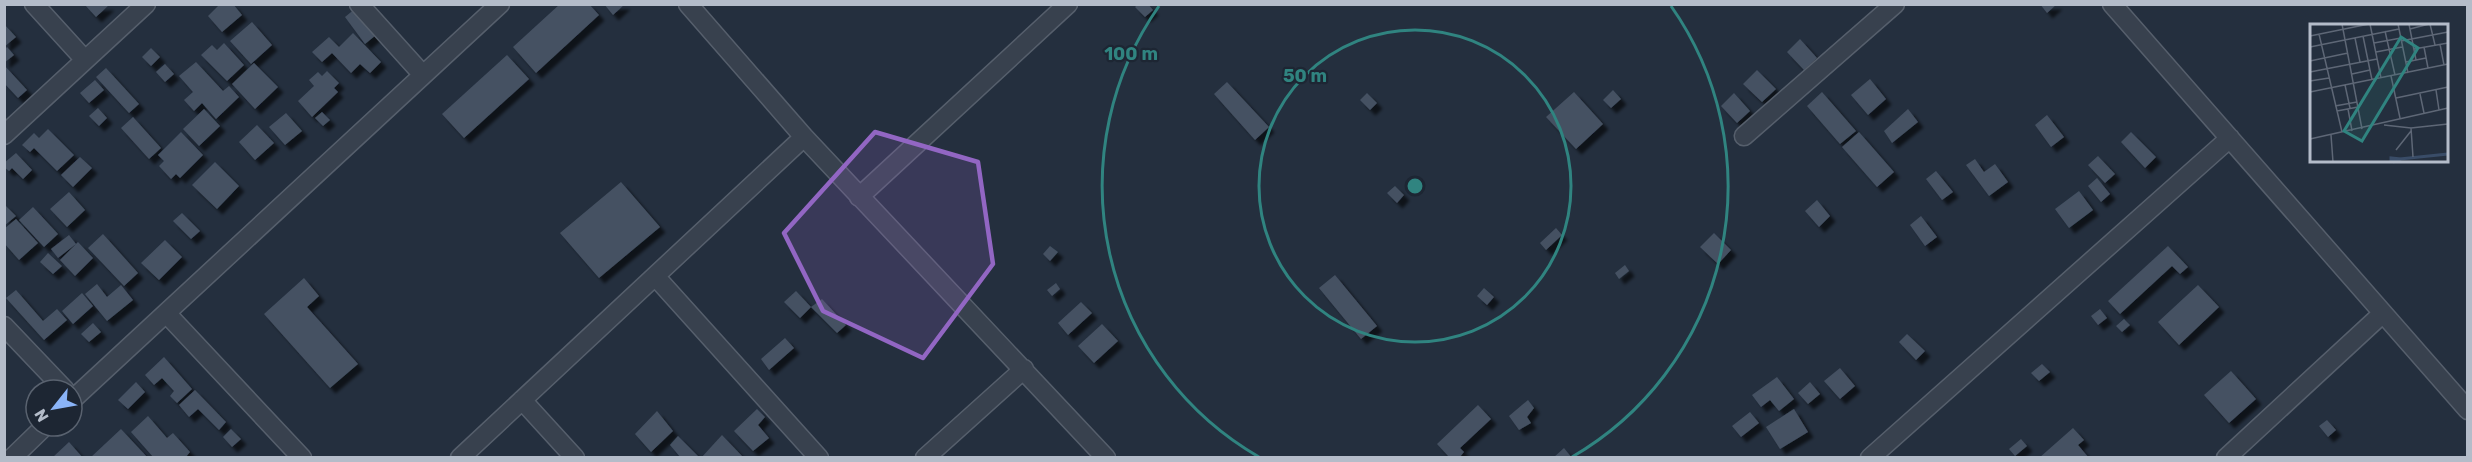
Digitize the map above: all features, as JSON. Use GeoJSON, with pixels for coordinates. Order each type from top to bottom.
{"type":"FeatureCollection","features":[{"type":"Feature","properties":{"kind":"street"},"geometry":{"type":"LineString","coordinates":[[34,4],[85,60]]}},
{"type":"Feature","properties":{"kind":"street"},"geometry":{"type":"LineString","coordinates":[[4,135],[146,4]]}},
{"type":"Feature","properties":{"kind":"street"},"geometry":{"type":"LineString","coordinates":[[359,4],[423,75]]}},
{"type":"Feature","properties":{"kind":"street"},"geometry":{"type":"LineString","coordinates":[[84,385],[167,314],[500,4]]}},
{"type":"Feature","properties":{"kind":"street"},"geometry":{"type":"LineString","coordinates":[[688,4],[859,197],[1106,458]]}},
{"type":"Feature","properties":{"kind":"street"},"geometry":{"type":"LineString","coordinates":[[859,197],[1068,4]]}},
{"type":"Feature","properties":{"kind":"street"},"geometry":{"type":"LineString","coordinates":[[1744,136],[1895,4]]}},
{"type":"Feature","properties":{"kind":"street"},"geometry":{"type":"LineString","coordinates":[[2112,4],[2468,410]]}},
{"type":"Feature","properties":{"kind":"street"},"geometry":{"type":"LineString","coordinates":[[460,458],[804,137]]}},
{"type":"Feature","properties":{"kind":"street"},"geometry":{"type":"LineString","coordinates":[[1870,458],[2230,138]]}},
{"type":"Feature","properties":{"kind":"street"},"geometry":{"type":"LineString","coordinates":[[655,276],[819,458]]}},
{"type":"Feature","properties":{"kind":"street"},"geometry":{"type":"LineString","coordinates":[[167,314],[302,458]]}},
{"type":"Feature","properties":{"kind":"street"},"geometry":{"type":"LineString","coordinates":[[2226,458],[2382,314]]}},
{"type":"Feature","properties":{"kind":"street"},"geometry":{"type":"LineString","coordinates":[[4,326],[52,378]]}},
{"type":"Feature","properties":{"kind":"street"},"geometry":{"type":"LineString","coordinates":[[925,458],[1024,369]]}},
{"type":"Feature","properties":{"kind":"street"},"geometry":{"type":"LineString","coordinates":[[522,400],[575,458]]}},
{"type":"Feature","properties":{"kind":"street"},"geometry":{"type":"LineString","coordinates":[[12,458],[33,438]]}},
{"type":"Feature","properties":{"kind":"highlighted area"},"geometry":{"type":"Polygon","coordinates":[[[875,132],[978,162],[993,264],[923,358],[823,311],[784,233],[875,132]]]}},
{"type":"Feature","properties":{"kind":"building"},"geometry":{"type":"Polygon","coordinates":[[[220,4],[233,4],[242,15],[222,32],[208,16],[220,4]]]}},
{"type":"Feature","properties":{"kind":"building"},"geometry":{"type":"Polygon","coordinates":[[[560,4],[589,4],[599,15],[536,73],[513,47],[560,4]]]}},
{"type":"Feature","properties":{"kind":"building"},"geometry":{"type":"Polygon","coordinates":[[[604,4],[625,4],[613,15],[604,4]]]}},
{"type":"Feature","properties":{"kind":"building"},"geometry":{"type":"Polygon","coordinates":[[[1138,4],[1148,4],[1153,10],[1145,17],[1135,7],[1138,4]]]}},
{"type":"Feature","properties":{"kind":"building"},"geometry":{"type":"Polygon","coordinates":[[[2040,4],[2057,4],[2047,13],[2040,4]]]}},
{"type":"Feature","properties":{"kind":"building"},"geometry":{"type":"Polygon","coordinates":[[[85,5],[109,5],[96,17],[85,5]]]}},
{"type":"Feature","properties":{"kind":"building"},"geometry":{"type":"Polygon","coordinates":[[[356,8],[376,35],[365,44],[345,17],[356,8]]]}},
{"type":"Feature","properties":{"kind":"building"},"geometry":{"type":"Polygon","coordinates":[[[252,22],[272,45],[251,64],[230,41],[252,22]]]}},
{"type":"Feature","properties":{"kind":"building"},"geometry":{"type":"Polygon","coordinates":[[[4,24],[16,37],[4,47],[4,24]]]}},
{"type":"Feature","properties":{"kind":"building"},"geometry":{"type":"Polygon","coordinates":[[[353,33],[381,62],[370,73],[360,64],[351,73],[332,53],[322,62],[312,52],[329,37],[339,47],[353,33]]]}},
{"type":"Feature","properties":{"kind":"building"},"geometry":{"type":"Polygon","coordinates":[[[1800,39],[1817,58],[1804,70],[1787,52],[1800,39]]]}},
{"type":"Feature","properties":{"kind":"building"},"geometry":{"type":"Polygon","coordinates":[[[224,43],[244,65],[227,81],[201,55],[212,45],[217,50],[224,43]]]}},
{"type":"Feature","properties":{"kind":"building"},"geometry":{"type":"Polygon","coordinates":[[[7,47],[14,55],[4,63],[4,50],[7,47]]]}},
{"type":"Feature","properties":{"kind":"building"},"geometry":{"type":"Polygon","coordinates":[[[151,48],[160,57],[151,66],[142,57],[151,48]]]}},
{"type":"Feature","properties":{"kind":"building"},"geometry":{"type":"Polygon","coordinates":[[[507,55],[529,79],[464,138],[442,114],[507,55]]]}},
{"type":"Feature","properties":{"kind":"building"},"geometry":{"type":"Polygon","coordinates":[[[196,62],[223,91],[229,86],[239,97],[216,119],[202,103],[194,111],[184,100],[193,92],[179,76],[196,62]]]}},
{"type":"Feature","properties":{"kind":"building"},"geometry":{"type":"Polygon","coordinates":[[[254,63],[278,87],[255,109],[232,84],[254,63]]]}},
{"type":"Feature","properties":{"kind":"building"},"geometry":{"type":"Polygon","coordinates":[[[165,64],[174,74],[165,82],[156,72],[165,64]]]}},
{"type":"Feature","properties":{"kind":"building"},"geometry":{"type":"Polygon","coordinates":[[[4,65],[27,90],[18,98],[4,83],[4,65]]]}},
{"type":"Feature","properties":{"kind":"building"},"geometry":{"type":"Polygon","coordinates":[[[106,68],[139,104],[129,113],[96,77],[106,68]]]}},
{"type":"Feature","properties":{"kind":"building"},"geometry":{"type":"Polygon","coordinates":[[[1757,70],[1776,89],[1762,102],[1743,84],[1757,70]]]}},
{"type":"Feature","properties":{"kind":"building"},"geometry":{"type":"Polygon","coordinates":[[[327,71],[339,83],[334,88],[338,92],[312,117],[298,101],[314,86],[309,80],[318,72],[322,76],[327,71]]]}},
{"type":"Feature","properties":{"kind":"building"},"geometry":{"type":"Polygon","coordinates":[[[1870,79],[1886,99],[1868,115],[1851,95],[1870,79]]]}},
{"type":"Feature","properties":{"kind":"building"},"geometry":{"type":"Polygon","coordinates":[[[95,80],[104,90],[89,103],[80,93],[95,80]]]}},
{"type":"Feature","properties":{"kind":"building"},"geometry":{"type":"Polygon","coordinates":[[[1227,82],[1269,127],[1255,140],[1214,94],[1227,82]]]}},
{"type":"Feature","properties":{"kind":"building"},"geometry":{"type":"Polygon","coordinates":[[[1613,90],[1621,99],[1611,108],[1603,100],[1613,90]]]}},
{"type":"Feature","properties":{"kind":"building"},"geometry":{"type":"Polygon","coordinates":[[[1574,92],[1603,124],[1576,149],[1546,117],[1574,92]]]}},
{"type":"Feature","properties":{"kind":"building"},"geometry":{"type":"Polygon","coordinates":[[[1822,92],[1856,131],[1840,144],[1807,106],[1822,92]]]}},
{"type":"Feature","properties":{"kind":"building"},"geometry":{"type":"Polygon","coordinates":[[[1367,93],[1377,103],[1370,110],[1360,100],[1367,93]]]}},
{"type":"Feature","properties":{"kind":"building"},"geometry":{"type":"Polygon","coordinates":[[[1734,93],[1750,111],[1737,123],[1721,106],[1734,93]]]}},
{"type":"Feature","properties":{"kind":"building"},"geometry":{"type":"Polygon","coordinates":[[[98,108],[107,118],[99,126],[89,116],[98,108]]]}},
{"type":"Feature","properties":{"kind":"building"},"geometry":{"type":"Polygon","coordinates":[[[204,109],[220,126],[199,146],[183,129],[204,109]]]}},
{"type":"Feature","properties":{"kind":"building"},"geometry":{"type":"Polygon","coordinates":[[[1908,109],[1918,122],[1892,143],[1884,131],[1908,109]]]}},
{"type":"Feature","properties":{"kind":"building"},"geometry":{"type":"Polygon","coordinates":[[[322,112],[330,120],[323,126],[315,118],[322,112]]]}},
{"type":"Feature","properties":{"kind":"building"},"geometry":{"type":"Polygon","coordinates":[[[286,113],[302,131],[285,145],[269,127],[286,113]]]}},
{"type":"Feature","properties":{"kind":"building"},"geometry":{"type":"Polygon","coordinates":[[[2047,115],[2064,137],[2051,147],[2035,125],[2047,115]]]}},
{"type":"Feature","properties":{"kind":"building"},"geometry":{"type":"Polygon","coordinates":[[[133,117],[161,148],[149,159],[121,128],[133,117]]]}},
{"type":"Feature","properties":{"kind":"building"},"geometry":{"type":"Polygon","coordinates":[[[257,125],[274,143],[255,160],[239,142],[257,125]]]}},
{"type":"Feature","properties":{"kind":"building"},"geometry":{"type":"Polygon","coordinates":[[[48,129],[74,155],[57,171],[34,148],[30,152],[22,145],[34,133],[39,138],[48,129]]]}},
{"type":"Feature","properties":{"kind":"building"},"geometry":{"type":"Polygon","coordinates":[[[181,132],[203,155],[180,178],[176,174],[171,179],[159,166],[164,161],[158,155],[181,132]]]}},
{"type":"Feature","properties":{"kind":"building"},"geometry":{"type":"Polygon","coordinates":[[[1859,132],[1894,172],[1877,187],[1842,147],[1859,132]]]}},
{"type":"Feature","properties":{"kind":"building"},"geometry":{"type":"Polygon","coordinates":[[[2131,132],[2156,157],[2145,168],[2121,142],[2131,132]]]}},
{"type":"Feature","properties":{"kind":"building"},"geometry":{"type":"Polygon","coordinates":[[[16,153],[32,170],[23,179],[12,168],[9,171],[4,167],[4,163],[16,153]]]}},
{"type":"Feature","properties":{"kind":"building"},"geometry":{"type":"Polygon","coordinates":[[[2098,156],[2115,174],[2105,183],[2088,165],[2098,156]]]}},
{"type":"Feature","properties":{"kind":"building"},"geometry":{"type":"Polygon","coordinates":[[[80,157],[92,168],[73,187],[61,175],[80,157]]]}},
{"type":"Feature","properties":{"kind":"building"},"geometry":{"type":"Polygon","coordinates":[[[1975,159],[1984,172],[1995,164],[2008,182],[1989,196],[1966,165],[1975,159]]]}},
{"type":"Feature","properties":{"kind":"building"},"geometry":{"type":"Polygon","coordinates":[[[215,162],[239,186],[217,209],[192,185],[215,162]]]}},
{"type":"Feature","properties":{"kind":"building"},"geometry":{"type":"Polygon","coordinates":[[[1936,171],[1953,192],[1942,200],[1926,179],[1936,171]]]}},
{"type":"Feature","properties":{"kind":"building"},"geometry":{"type":"Polygon","coordinates":[[[2097,178],[2110,194],[2101,202],[2088,186],[2097,178]]]}},
{"type":"Feature","properties":{"kind":"building"},"geometry":{"type":"Polygon","coordinates":[[[621,182],[660,227],[599,278],[560,233],[621,182]]]}},
{"type":"Feature","properties":{"kind":"building"},"geometry":{"type":"Polygon","coordinates":[[[1395,186],[1404,195],[1397,203],[1387,193],[1395,186]]]}},
{"type":"Feature","properties":{"kind":"building"},"geometry":{"type":"Polygon","coordinates":[[[2079,191],[2093,210],[2069,228],[2055,209],[2079,191]]]}},
{"type":"Feature","properties":{"kind":"building"},"geometry":{"type":"Polygon","coordinates":[[[69,192],[85,210],[67,227],[50,209],[69,192]]]}},
{"type":"Feature","properties":{"kind":"building"},"geometry":{"type":"Polygon","coordinates":[[[1817,200],[1830,216],[1819,227],[1805,211],[1817,200]]]}},
{"type":"Feature","properties":{"kind":"building"},"geometry":{"type":"Polygon","coordinates":[[[4,204],[16,216],[4,226],[4,204]]]}},
{"type":"Feature","properties":{"kind":"building"},"geometry":{"type":"Polygon","coordinates":[[[33,207],[58,234],[44,247],[19,220],[33,207]]]}},
{"type":"Feature","properties":{"kind":"building"},"geometry":{"type":"Polygon","coordinates":[[[182,213],[200,231],[191,239],[173,221],[182,213]]]}},
{"type":"Feature","properties":{"kind":"building"},"geometry":{"type":"Polygon","coordinates":[[[1921,216],[1937,237],[1925,246],[1910,225],[1921,216]]]}},
{"type":"Feature","properties":{"kind":"building"},"geometry":{"type":"Polygon","coordinates":[[[16,219],[38,243],[19,260],[4,243],[4,229],[16,219]]]}},
{"type":"Feature","properties":{"kind":"building"},"geometry":{"type":"Polygon","coordinates":[[[1556,228],[1562,235],[1546,250],[1540,243],[1556,228]]]}},
{"type":"Feature","properties":{"kind":"building"},"geometry":{"type":"Polygon","coordinates":[[[1714,233],[1731,250],[1718,264],[1700,247],[1714,233]]]}},
{"type":"Feature","properties":{"kind":"building"},"geometry":{"type":"Polygon","coordinates":[[[103,234],[138,273],[124,286],[88,248],[103,234]]]}},
{"type":"Feature","properties":{"kind":"building"},"geometry":{"type":"Polygon","coordinates":[[[69,235],[76,244],[58,258],[51,249],[69,235]]]}},
{"type":"Feature","properties":{"kind":"building"},"geometry":{"type":"Polygon","coordinates":[[[165,240],[182,257],[159,280],[141,263],[165,240]]]}},
{"type":"Feature","properties":{"kind":"building"},"geometry":{"type":"Polygon","coordinates":[[[78,242],[93,258],[75,276],[60,260],[78,242]]]}},
{"type":"Feature","properties":{"kind":"building"},"geometry":{"type":"Polygon","coordinates":[[[1050,246],[1058,252],[1050,261],[1043,254],[1050,246]]]}},
{"type":"Feature","properties":{"kind":"building"},"geometry":{"type":"Polygon","coordinates":[[[2168,246],[2188,267],[2180,274],[2172,266],[2120,314],[2108,301],[2168,246]]]}},
{"type":"Feature","properties":{"kind":"building"},"geometry":{"type":"Polygon","coordinates":[[[48,253],[62,266],[53,274],[40,262],[48,253]]]}},
{"type":"Feature","properties":{"kind":"building"},"geometry":{"type":"Polygon","coordinates":[[[1625,265],[1629,271],[1619,279],[1615,273],[1625,265]]]}},
{"type":"Feature","properties":{"kind":"building"},"geometry":{"type":"Polygon","coordinates":[[[1335,275],[1377,326],[1361,339],[1319,288],[1335,275]]]}},
{"type":"Feature","properties":{"kind":"building"},"geometry":{"type":"Polygon","coordinates":[[[304,278],[319,296],[307,307],[358,364],[330,388],[264,314],[304,278]]]}},
{"type":"Feature","properties":{"kind":"building"},"geometry":{"type":"Polygon","coordinates":[[[1056,283],[1060,289],[1052,296],[1047,290],[1056,283]]]}},
{"type":"Feature","properties":{"kind":"building"},"geometry":{"type":"Polygon","coordinates":[[[97,284],[107,297],[121,285],[133,300],[107,321],[85,294],[97,284]]]}},
{"type":"Feature","properties":{"kind":"building"},"geometry":{"type":"Polygon","coordinates":[[[2198,285],[2219,307],[2179,345],[2158,322],[2198,285]]]}},
{"type":"Feature","properties":{"kind":"building"},"geometry":{"type":"Polygon","coordinates":[[[1484,288],[1494,297],[1487,305],[1477,296],[1484,288]]]}},
{"type":"Feature","properties":{"kind":"building"},"geometry":{"type":"Polygon","coordinates":[[[16,290],[43,321],[57,309],[67,320],[44,340],[6,298],[16,290]]]}},
{"type":"Feature","properties":{"kind":"building"},"geometry":{"type":"Polygon","coordinates":[[[796,291],[811,307],[800,318],[784,302],[796,291]]]}},
{"type":"Feature","properties":{"kind":"building"},"geometry":{"type":"Polygon","coordinates":[[[82,293],[93,306],[73,324],[62,311],[82,293]]]}},
{"type":"Feature","properties":{"kind":"building"},"geometry":{"type":"Polygon","coordinates":[[[822,299],[846,325],[837,333],[811,307],[822,299]]]}},
{"type":"Feature","properties":{"kind":"building"},"geometry":{"type":"Polygon","coordinates":[[[1081,302],[1092,313],[1068,335],[1058,323],[1081,302]]]}},
{"type":"Feature","properties":{"kind":"building"},"geometry":{"type":"Polygon","coordinates":[[[2100,309],[2107,318],[2098,325],[2091,316],[2100,309]]]}},
{"type":"Feature","properties":{"kind":"building"},"geometry":{"type":"Polygon","coordinates":[[[2124,319],[2130,325],[2122,332],[2116,326],[2124,319]]]}},
{"type":"Feature","properties":{"kind":"building"},"geometry":{"type":"Polygon","coordinates":[[[93,323],[101,332],[89,342],[81,334],[93,323]]]}},
{"type":"Feature","properties":{"kind":"building"},"geometry":{"type":"Polygon","coordinates":[[[1102,324],[1118,341],[1094,363],[1078,346],[1102,324]]]}},
{"type":"Feature","properties":{"kind":"building"},"geometry":{"type":"Polygon","coordinates":[[[1907,334],[1925,351],[1916,360],[1899,342],[1907,334]]]}},
{"type":"Feature","properties":{"kind":"building"},"geometry":{"type":"Polygon","coordinates":[[[785,338],[794,348],[769,370],[761,359],[785,338]]]}},
{"type":"Feature","properties":{"kind":"building"},"geometry":{"type":"Polygon","coordinates":[[[164,357],[192,389],[177,403],[170,396],[174,391],[162,378],[154,385],[145,375],[164,357]]]}},
{"type":"Feature","properties":{"kind":"building"},"geometry":{"type":"Polygon","coordinates":[[[2042,364],[2050,372],[2039,381],[2031,373],[2042,364]]]}},
{"type":"Feature","properties":{"kind":"building"},"geometry":{"type":"Polygon","coordinates":[[[1840,368],[1855,386],[1840,399],[1824,381],[1840,368]]]}},
{"type":"Feature","properties":{"kind":"building"},"geometry":{"type":"Polygon","coordinates":[[[2231,371],[2256,399],[2229,423],[2204,395],[2231,371]]]}},
{"type":"Feature","properties":{"kind":"building"},"geometry":{"type":"Polygon","coordinates":[[[1777,377],[1794,399],[1779,411],[1770,400],[1761,407],[1752,395],[1777,377]]]}},
{"type":"Feature","properties":{"kind":"building"},"geometry":{"type":"Polygon","coordinates":[[[136,382],[145,392],[128,409],[118,400],[136,382]]]}},
{"type":"Feature","properties":{"kind":"building"},"geometry":{"type":"Polygon","coordinates":[[[1810,382],[1820,394],[1808,404],[1798,393],[1810,382]]]}},
{"type":"Feature","properties":{"kind":"building"},"geometry":{"type":"Polygon","coordinates":[[[195,390],[226,422],[219,430],[198,409],[189,417],[179,405],[195,390]]]}},
{"type":"Feature","properties":{"kind":"building"},"geometry":{"type":"Polygon","coordinates":[[[1528,400],[1534,408],[1527,417],[1531,423],[1519,430],[1509,416],[1528,400]]]}},
{"type":"Feature","properties":{"kind":"building"},"geometry":{"type":"Polygon","coordinates":[[[1478,405],[1491,419],[1460,448],[1464,452],[1459,458],[1450,458],[1437,444],[1478,405]]]}},
{"type":"Feature","properties":{"kind":"building"},"geometry":{"type":"Polygon","coordinates":[[[757,409],[765,417],[758,425],[769,438],[753,451],[734,431],[757,409]]]}},
{"type":"Feature","properties":{"kind":"building"},"geometry":{"type":"Polygon","coordinates":[[[1794,409],[1808,432],[1780,449],[1766,427],[1794,409]]]}},
{"type":"Feature","properties":{"kind":"building"},"geometry":{"type":"Polygon","coordinates":[[[657,411],[673,431],[651,452],[635,434],[657,411]]]}},
{"type":"Feature","properties":{"kind":"building"},"geometry":{"type":"Polygon","coordinates":[[[1750,412],[1759,423],[1741,437],[1732,426],[1750,412]]]}},
{"type":"Feature","properties":{"kind":"building"},"geometry":{"type":"Polygon","coordinates":[[[148,416],[167,438],[173,433],[190,452],[185,458],[154,458],[131,432],[148,416]]]}},
{"type":"Feature","properties":{"kind":"building"},"geometry":{"type":"Polygon","coordinates":[[[2327,420],[2336,430],[2328,437],[2319,426],[2327,420]]]}},
{"type":"Feature","properties":{"kind":"building"},"geometry":{"type":"Polygon","coordinates":[[[2073,428],[2084,440],[2078,445],[2089,458],[2039,458],[2073,428]]]}},
{"type":"Feature","properties":{"kind":"building"},"geometry":{"type":"Polygon","coordinates":[[[121,429],[148,458],[90,458],[121,429]]]}},
{"type":"Feature","properties":{"kind":"building"},"geometry":{"type":"Polygon","coordinates":[[[231,429],[241,439],[232,447],[223,437],[231,429]]]}},
{"type":"Feature","properties":{"kind":"building"},"geometry":{"type":"Polygon","coordinates":[[[722,435],[742,456],[701,458],[722,435]]]}},
{"type":"Feature","properties":{"kind":"building"},"geometry":{"type":"Polygon","coordinates":[[[678,436],[698,456],[697,458],[681,458],[670,445],[678,436]]]}},
{"type":"Feature","properties":{"kind":"building"},"geometry":{"type":"Polygon","coordinates":[[[2021,439],[2027,446],[2015,456],[2009,449],[2021,439]]]}},
{"type":"Feature","properties":{"kind":"building"},"geometry":{"type":"Polygon","coordinates":[[[69,442],[83,458],[52,458],[69,442]]]}},
{"type":"Feature","properties":{"kind":"building"},"geometry":{"type":"Polygon","coordinates":[[[1564,448],[1572,458],[1553,458],[1564,448]]]}}]}
